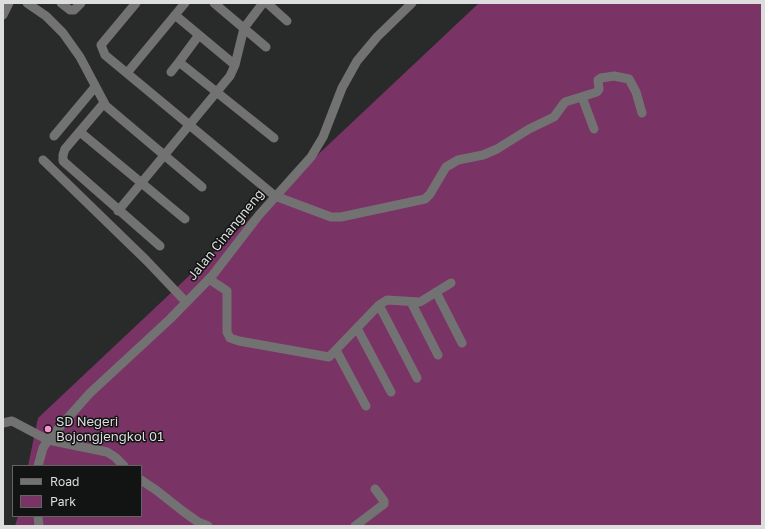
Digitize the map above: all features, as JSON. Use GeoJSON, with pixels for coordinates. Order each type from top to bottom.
{"type":"FeatureCollection","features":[{"type":"Feature","properties":{"kind":"street"},"geometry":{"type":"LineString","coordinates":[[3,15],[9,3]]}},
{"type":"Feature","properties":{"kind":"street"},"geometry":{"type":"LineString","coordinates":[[27,3],[46,16],[63,33],[80,57],[104,103],[202,187]]}},
{"type":"Feature","properties":{"kind":"street"},"geometry":{"type":"LineString","coordinates":[[61,3],[70,10],[74,10],[81,3]]}},
{"type":"Feature","properties":{"kind":"street"},"geometry":{"type":"LineString","coordinates":[[136,3],[100,45],[105,55],[275,196],[337,217],[425,199],[430,194],[446,167],[453,162],[483,155],[497,149],[529,129],[554,117],[565,102],[597,92],[599,89],[598,80],[601,78],[624,77],[630,79],[642,113]]}},
{"type":"Feature","properties":{"kind":"street"},"geometry":{"type":"LineString","coordinates":[[127,73],[184,3]]}},
{"type":"Feature","properties":{"kind":"street"},"geometry":{"type":"LineString","coordinates":[[214,3],[266,46]]}},
{"type":"Feature","properties":{"kind":"street"},"geometry":{"type":"LineString","coordinates":[[118,211],[230,76],[244,28],[263,3]]}},
{"type":"Feature","properties":{"kind":"street"},"geometry":{"type":"LineString","coordinates":[[267,3],[287,21]]}},
{"type":"Feature","properties":{"kind":"street","name":"Jalan Cinangneng"},"geometry":{"type":"LineString","coordinates":[[38,465],[43,448],[48,440],[90,393],[209,279],[275,196],[311,157],[318,146],[342,88],[357,61],[377,37],[412,3]]}},
{"type":"Feature","properties":{"kind":"street"},"geometry":{"type":"LineString","coordinates":[[175,15],[234,65]]}},
{"type":"Feature","properties":{"kind":"street"},"geometry":{"type":"LineString","coordinates":[[171,72],[199,35]]}},
{"type":"Feature","properties":{"kind":"street"},"geometry":{"type":"LineString","coordinates":[[179,62],[274,138]]}},
{"type":"Feature","properties":{"kind":"street"},"geometry":{"type":"LineString","coordinates":[[54,136],[95,88]]}},
{"type":"Feature","properties":{"kind":"street"},"geometry":{"type":"LineString","coordinates":[[582,97],[594,129]]}},
{"type":"Feature","properties":{"kind":"street"},"geometry":{"type":"LineString","coordinates":[[104,103],[65,149],[62,155],[63,161],[118,211],[160,246]]}},
{"type":"Feature","properties":{"kind":"street"},"geometry":{"type":"LineString","coordinates":[[80,132],[140,184],[185,219]]}},
{"type":"Feature","properties":{"kind":"street"},"geometry":{"type":"LineString","coordinates":[[43,160],[146,260],[186,302]]}},
{"type":"Feature","properties":{"kind":"street"},"geometry":{"type":"LineString","coordinates":[[209,279],[226,291],[227,332],[230,338],[329,358],[357,328],[387,300],[420,302],[451,283]]}},
{"type":"Feature","properties":{"kind":"street"},"geometry":{"type":"LineString","coordinates":[[436,292],[462,343]]}},
{"type":"Feature","properties":{"kind":"street"},"geometry":{"type":"LineString","coordinates":[[411,302],[438,355]]}},
{"type":"Feature","properties":{"kind":"street"},"geometry":{"type":"LineString","coordinates":[[379,306],[417,378]]}},
{"type":"Feature","properties":{"kind":"street"},"geometry":{"type":"LineString","coordinates":[[357,328],[391,392]]}},
{"type":"Feature","properties":{"kind":"street"},"geometry":{"type":"LineString","coordinates":[[336,350],[366,406]]}},
{"type":"Feature","properties":{"kind":"street"},"geometry":{"type":"LineString","coordinates":[[3,424],[12,421],[48,440],[111,455],[123,465]]}},
{"type":"Feature","properties":{"kind":"street"},"geometry":{"type":"LineString","coordinates":[[142,481],[198,522],[208,526]]}},
{"type":"Feature","properties":{"kind":"street"},"geometry":{"type":"LineString","coordinates":[[355,526],[384,504],[375,489]]}},
{"type":"Feature","properties":{"kind":"green space"},"geometry":{"type":"Polygon","coordinates":[[[479,3],[762,3],[762,526],[15,526],[18,517],[142,517],[142,465],[28,465],[38,418],[479,3]]]}},
{"type":"Feature","properties":{"kind":"place","name":"SD Negeri Bojongjengkol 01"},"geometry":{"type":"Point","coordinates":[48,429]}}]}
